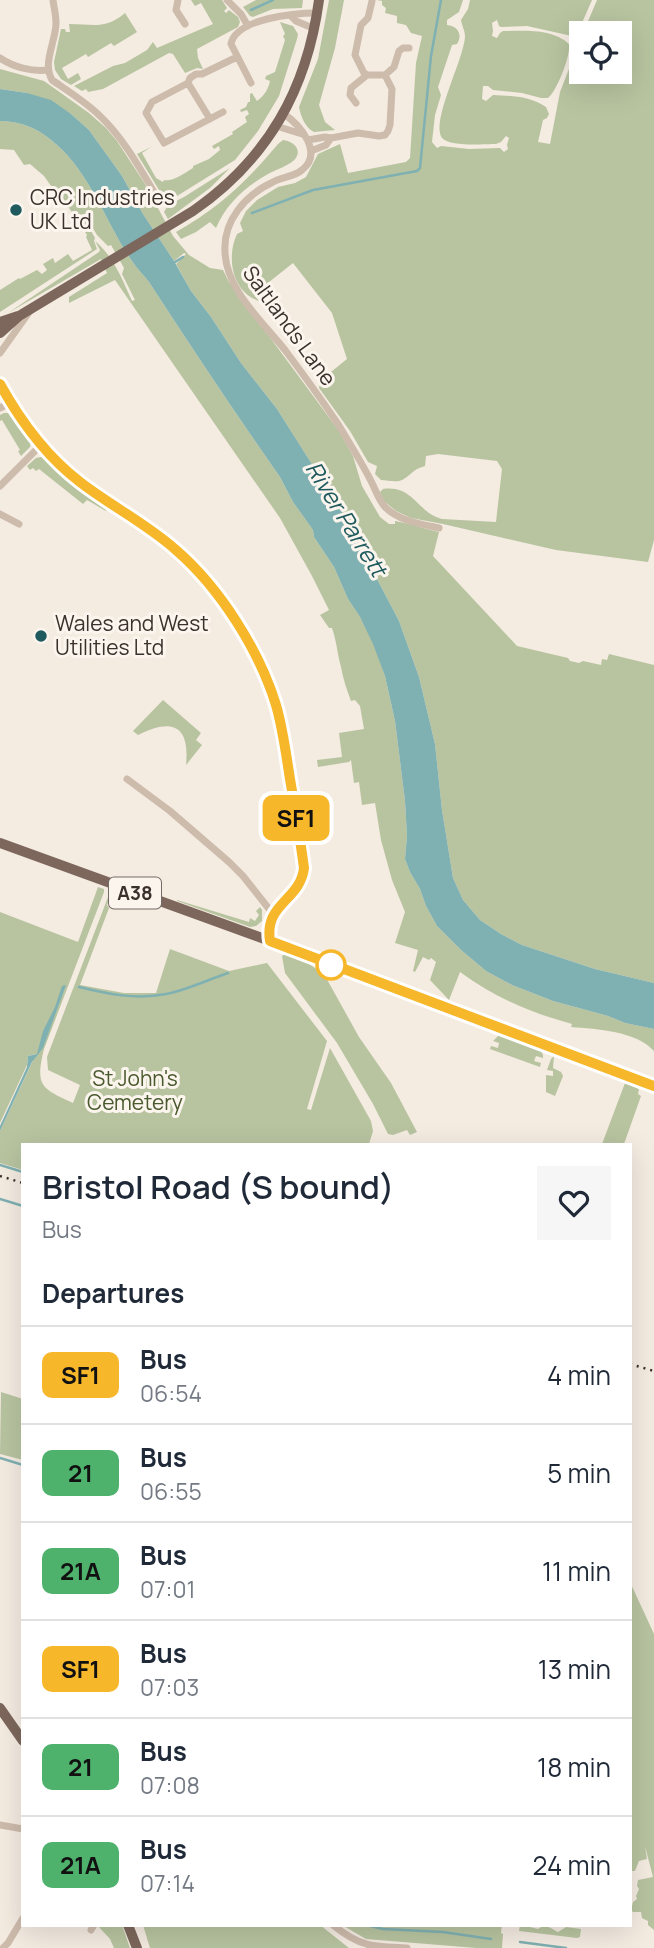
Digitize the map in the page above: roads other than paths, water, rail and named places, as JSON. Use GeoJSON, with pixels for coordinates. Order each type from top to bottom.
{"type":"FeatureCollection","features":[{"type":"Feature","properties":{"kind":"main road"},"geometry":{"type":"LineString","coordinates":[[0,333],[33,307],[179,220],[213,197],[240,173],[284,114],[303,72],[315,29],[319,0]]}},
{"type":"Feature","properties":{"kind":"main road"},"geometry":{"type":"LineString","coordinates":[[0,322],[19,316]]}},
{"type":"Feature","properties":{"kind":"main road","name":"A38"},"geometry":{"type":"LineString","coordinates":[[0,843],[270,941],[654,1086]]}},
{"type":"Feature","properties":{"kind":"main road"},"geometry":{"type":"LineString","coordinates":[[0,1708],[21,1738]]}},
{"type":"Feature","properties":{"kind":"main road"},"geometry":{"type":"LineString","coordinates":[[129,1927],[137,1948]]}},
{"type":"Feature","properties":{"kind":"street"},"geometry":{"type":"LineString","coordinates":[[53,0],[56,26],[48,70],[52,80],[83,102],[112,128],[154,192]]}},
{"type":"Feature","properties":{"kind":"street"},"geometry":{"type":"LineString","coordinates":[[178,0],[176,10],[185,24]]}},
{"type":"Feature","properties":{"kind":"street"},"geometry":{"type":"LineString","coordinates":[[227,0],[248,26]]}},
{"type":"Feature","properties":{"kind":"street"},"geometry":{"type":"LineString","coordinates":[[367,75],[355,55],[361,25],[368,18],[372,1]]}},
{"type":"Feature","properties":{"kind":"street"},"geometry":{"type":"LineString","coordinates":[[251,83],[231,40],[248,26],[275,16],[317,13]]}},
{"type":"Feature","properties":{"kind":"street"},"geometry":{"type":"LineString","coordinates":[[291,16],[315,29]]}},
{"type":"Feature","properties":{"kind":"street"},"geometry":{"type":"LineString","coordinates":[[356,103],[350,95],[351,88],[367,75],[385,75],[394,67],[398,51],[409,48]]}},
{"type":"Feature","properties":{"kind":"street"},"geometry":{"type":"LineString","coordinates":[[223,112],[164,143],[146,113],[152,102],[188,83],[190,78],[237,57]]}},
{"type":"Feature","properties":{"kind":"street"},"geometry":{"type":"LineString","coordinates":[[0,58],[10,65],[48,70]]}},
{"type":"Feature","properties":{"kind":"street"},"geometry":{"type":"LineString","coordinates":[[276,126],[305,137],[331,138],[358,133],[385,135],[388,131],[392,89],[385,75]]}},
{"type":"Feature","properties":{"kind":"street"},"geometry":{"type":"LineString","coordinates":[[188,83],[210,119]]}},
{"type":"Feature","properties":{"kind":"street"},"geometry":{"type":"LineString","coordinates":[[284,114],[295,122],[311,151]]}},
{"type":"Feature","properties":{"kind":"street","name":"Saltlands Lane"},"geometry":{"type":"LineString","coordinates":[[331,138],[326,145],[311,151],[308,163],[302,171],[263,187],[237,210],[226,232],[227,270],[243,298],[331,414],[373,484],[379,500],[404,520],[439,528]]}},
{"type":"Feature","properties":{"kind":"street"},"geometry":{"type":"LineString","coordinates":[[0,353],[33,307]]}},
{"type":"Feature","properties":{"kind":"street"},"geometry":{"type":"LineString","coordinates":[[0,384],[10,403],[54,460],[80,482],[182,555],[225,606],[259,664],[273,696],[282,731],[304,868],[301,881],[274,914],[268,928],[270,941]]}},
{"type":"Feature","properties":{"kind":"street"},"geometry":{"type":"LineString","coordinates":[[0,408],[10,403]]}},
{"type":"Feature","properties":{"kind":"street"},"geometry":{"type":"LineString","coordinates":[[0,486],[41,444]]}},
{"type":"Feature","properties":{"kind":"street"},"geometry":{"type":"LineString","coordinates":[[0,514],[19,524]]}},
{"type":"Feature","properties":{"kind":"street"},"geometry":{"type":"LineString","coordinates":[[127,779],[170,811],[229,862],[274,914]]}},
{"type":"Feature","properties":{"kind":"street"},"geometry":{"type":"LineString","coordinates":[[0,1825],[21,1829]]}},
{"type":"Feature","properties":{"kind":"street"},"geometry":{"type":"LineString","coordinates":[[3,1948],[21,1921]]}},
{"type":"Feature","properties":{"kind":"street"},"geometry":{"type":"LineString","coordinates":[[336,1927],[363,1944],[407,1948]]}},
{"type":"Feature","properties":{"kind":"water","name":"River Parrett"},"geometry":{"type":"Polygon","coordinates":[[[0,89],[51,100],[89,130],[122,176],[191,291],[277,409],[341,510],[399,621],[419,677],[435,744],[453,878],[463,900],[480,920],[522,945],[595,969],[654,983],[654,1029],[553,1001],[512,985],[486,971],[437,926],[405,859],[405,801],[395,721],[385,676],[373,644],[334,567],[280,477],[123,247],[80,171],[45,135],[31,127],[0,121],[0,89]]]}},
{"type":"Feature","properties":{"kind":"water"},"geometry":{"type":"Polygon","coordinates":[[[66,985],[43,1048],[32,1062],[0,1131],[27,1067],[28,1056],[37,1054],[43,1031],[62,986],[66,985]]]}},
{"type":"Feature","properties":{"kind":"waterway"},"geometry":{"type":"LineString","coordinates":[[251,10],[273,0]]}},
{"type":"Feature","properties":{"kind":"waterway"},"geometry":{"type":"LineString","coordinates":[[252,213],[313,190],[417,171],[420,168],[431,56],[441,0]]}},
{"type":"Feature","properties":{"kind":"waterway"},"geometry":{"type":"LineString","coordinates":[[175,262],[183,257]]}},
{"type":"Feature","properties":{"kind":"waterway"},"geometry":{"type":"LineString","coordinates":[[79,987],[122,995],[155,996],[182,990],[228,973]]}},
{"type":"Feature","properties":{"kind":"waterway"},"geometry":{"type":"LineString","coordinates":[[0,1165],[21,1171]]}},
{"type":"Feature","properties":{"kind":"waterway"},"geometry":{"type":"LineString","coordinates":[[0,1199],[21,1205]]}},
{"type":"Feature","properties":{"kind":"waterway"},"geometry":{"type":"LineString","coordinates":[[0,1458],[21,1464]]}},
{"type":"Feature","properties":{"kind":"waterway"},"geometry":{"type":"LineString","coordinates":[[374,1927],[491,1939]]}},
{"type":"Feature","properties":{"kind":"waterway"},"geometry":{"type":"LineString","coordinates":[[520,1942],[566,1948]]}},
{"type":"Feature","properties":{"kind":"railway"},"geometry":{"type":"LineString","coordinates":[[0,1176],[21,1182]]}},
{"type":"Feature","properties":{"kind":"railway"},"geometry":{"type":"LineString","coordinates":[[632,1365],[654,1371]]}},
{"type":"Feature","properties":{"kind":"place","name":"CRC Industries UK Ltd"},"geometry":{"type":"Point","coordinates":[16,210]}},
{"type":"Feature","properties":{"kind":"place","name":"Wales and West Utilities Ltd"},"geometry":{"type":"Point","coordinates":[41,636]}},
{"type":"Feature","properties":{"kind":"park label","name":"St John's Cemetery"},"geometry":{"type":"Point","coordinates":[135,1091]}}]}
